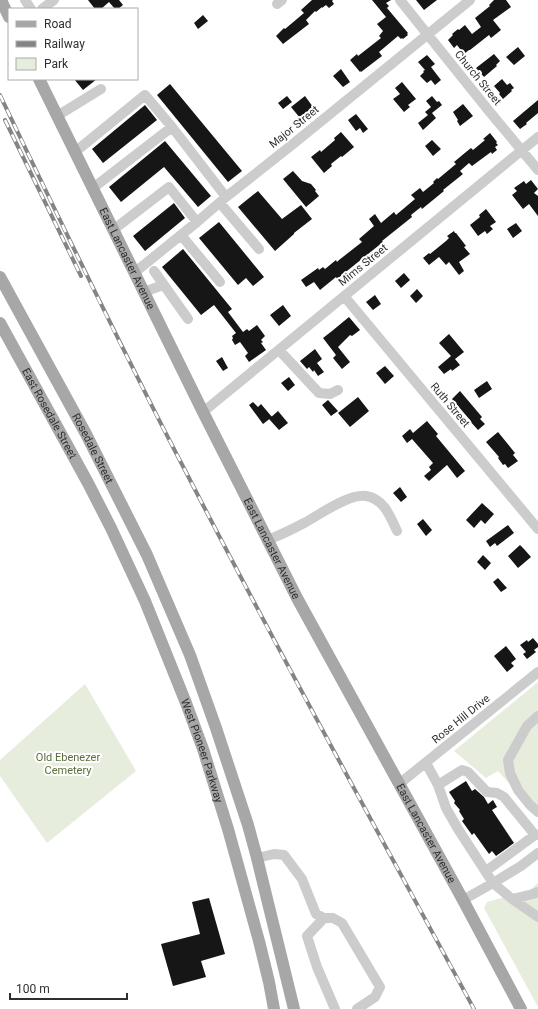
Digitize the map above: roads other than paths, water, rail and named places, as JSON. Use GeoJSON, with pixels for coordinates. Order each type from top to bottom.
{"type":"FeatureCollection","features":[{"type":"Feature","properties":{"kind":"main road"},"geometry":{"type":"LineString","coordinates":[[1,0],[8,15]]}},
{"type":"Feature","properties":{"kind":"main road","name":"East Lancaster Avenue"},"geometry":{"type":"LineString","coordinates":[[39,80],[203,412],[301,604],[521,1009]]}},
{"type":"Feature","properties":{"kind":"main road","name":"Rosedale Street"},"geometry":{"type":"LineString","coordinates":[[0,277],[86,434],[146,555],[176,624]]}},
{"type":"Feature","properties":{"kind":"main road","name":"East Rosedale Street"},"geometry":{"type":"LineString","coordinates":[[0,323],[98,503]]}},
{"type":"Feature","properties":{"kind":"main road","name":"West Pioneer Parkway"},"geometry":{"type":"LineString","coordinates":[[98,503],[145,601],[203,749],[228,829],[258,935],[274,1009]]}},
{"type":"Feature","properties":{"kind":"main road","name":"West Pioneer Parkway"},"geometry":{"type":"LineString","coordinates":[[176,624],[190,655],[248,825],[294,1009]]}},
{"type":"Feature","properties":{"kind":"main road"},"geometry":{"type":"LineString","coordinates":[[170,662],[190,655]]}},
{"type":"Feature","properties":{"kind":"street"},"geometry":{"type":"LineString","coordinates":[[43,8],[54,0]]}},
{"type":"Feature","properties":{"kind":"street","name":"Church Street"},"geometry":{"type":"LineString","coordinates":[[400,0],[538,170]]}},
{"type":"Feature","properties":{"kind":"street","name":"Major Street"},"geometry":{"type":"LineString","coordinates":[[134,273],[470,0]]}},
{"type":"Feature","properties":{"kind":"street"},"geometry":{"type":"LineString","coordinates":[[57,116],[101,89]]}},
{"type":"Feature","properties":{"kind":"street"},"geometry":{"type":"LineString","coordinates":[[75,152],[145,95],[172,127],[259,249]]}},
{"type":"Feature","properties":{"kind":"street"},"geometry":{"type":"LineString","coordinates":[[92,188],[172,127]]}},
{"type":"Feature","properties":{"kind":"street","name":"Mims Street"},"geometry":{"type":"LineString","coordinates":[[203,412],[538,138]]}},
{"type":"Feature","properties":{"kind":"street"},"geometry":{"type":"LineString","coordinates":[[113,230],[169,187],[197,222]]}},
{"type":"Feature","properties":{"kind":"street"},"geometry":{"type":"LineString","coordinates":[[182,235],[220,282]]}},
{"type":"Feature","properties":{"kind":"street"},"geometry":{"type":"LineString","coordinates":[[154,271],[188,320]]}},
{"type":"Feature","properties":{"kind":"street"},"geometry":{"type":"LineString","coordinates":[[144,292],[163,285]]}},
{"type":"Feature","properties":{"kind":"street","name":"Ruth Street"},"geometry":{"type":"LineString","coordinates":[[344,296],[538,529]]}},
{"type":"Feature","properties":{"kind":"street"},"geometry":{"type":"LineString","coordinates":[[278,350],[319,393],[330,394],[338,390]]}},
{"type":"Feature","properties":{"kind":"street"},"geometry":{"type":"LineString","coordinates":[[268,540],[304,523],[342,502],[364,495],[371,497],[384,505],[397,531]]}},
{"type":"Feature","properties":{"kind":"street","name":"Rose Hill Drive"},"geometry":{"type":"LineString","coordinates":[[399,784],[538,672]]}},
{"type":"Feature","properties":{"kind":"street"},"geometry":{"type":"LineString","coordinates":[[538,716],[527,726],[508,760],[510,773],[518,790],[530,805],[538,812]]}},
{"type":"Feature","properties":{"kind":"street"},"geometry":{"type":"LineString","coordinates":[[426,763],[438,785],[446,808],[493,883],[512,899],[538,917]]}},
{"type":"Feature","properties":{"kind":"street"},"geometry":{"type":"LineString","coordinates":[[438,785],[462,770],[468,772],[487,792],[497,793],[504,797],[537,835],[486,871]]}},
{"type":"Feature","properties":{"kind":"street"},"geometry":{"type":"LineString","coordinates":[[463,900],[521,866],[538,853]]}},
{"type":"Feature","properties":{"kind":"street"},"geometry":{"type":"LineString","coordinates":[[257,858],[274,854],[284,855],[302,879],[316,914],[324,918],[333,918],[342,923],[380,987],[376,996],[357,1009]]}},
{"type":"Feature","properties":{"kind":"street"},"geometry":{"type":"LineString","coordinates":[[512,899],[538,892]]}},
{"type":"Feature","properties":{"kind":"street"},"geometry":{"type":"LineString","coordinates":[[324,918],[307,936],[317,968],[335,1009]]}},
{"type":"Feature","properties":{"kind":"railway"},"geometry":{"type":"LineString","coordinates":[[0,95],[163,429],[294,677],[474,1009]]}},
{"type":"Feature","properties":{"kind":"railway"},"geometry":{"type":"LineString","coordinates":[[5,120],[81,276]]}},
{"type":"Feature","properties":{"kind":"park label","name":"Old Ebenezer Cemetery"},"geometry":{"type":"Point","coordinates":[68,763]}}]}
